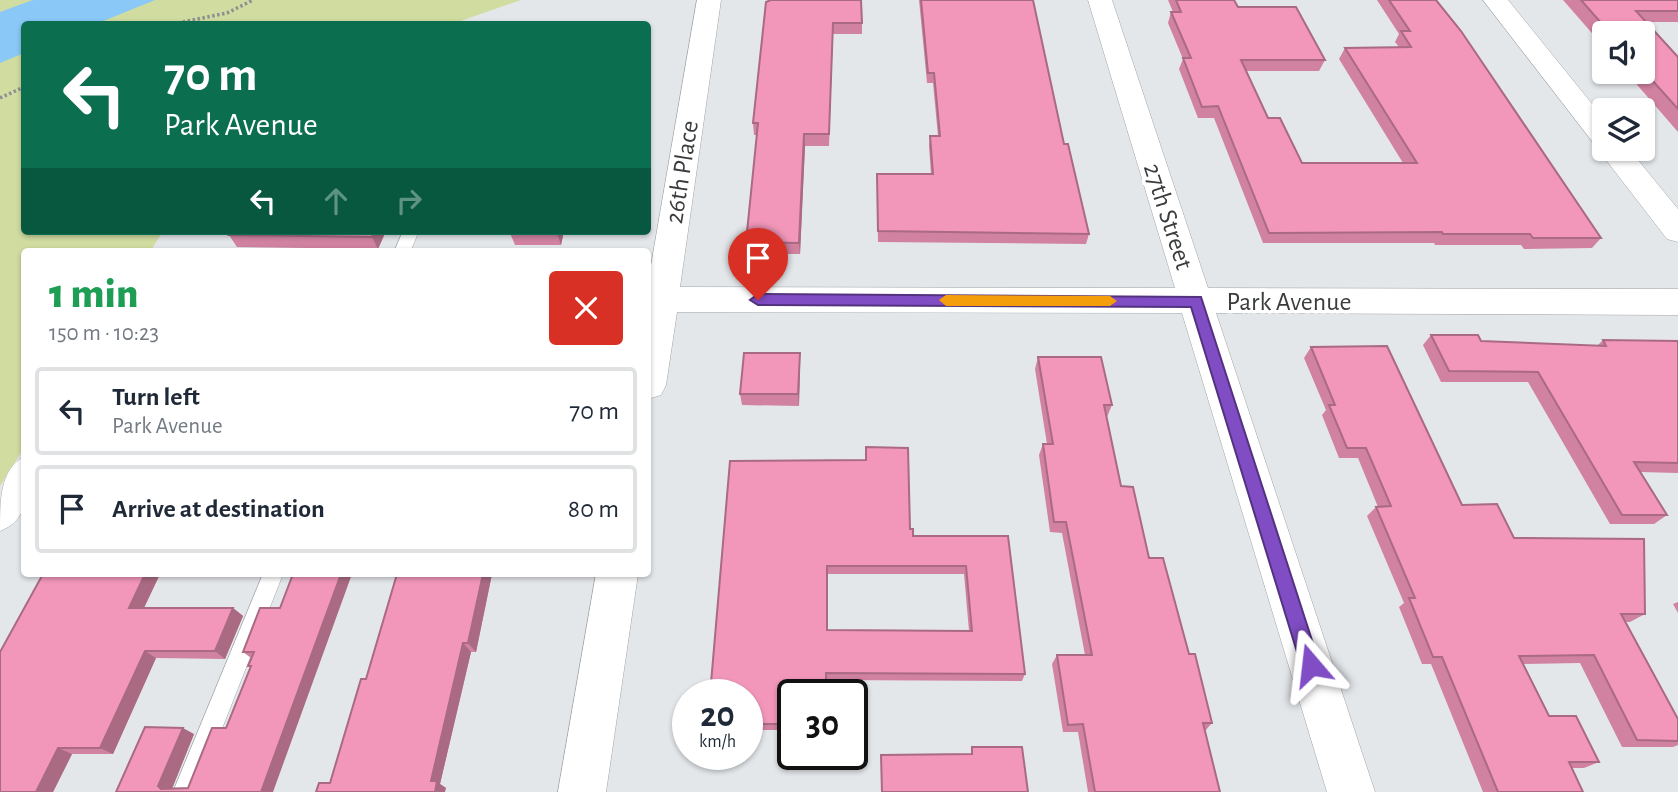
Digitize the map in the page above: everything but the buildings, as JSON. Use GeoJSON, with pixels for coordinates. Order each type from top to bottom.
{"type":"FeatureCollection","features":[{"type":"Feature","properties":{"kind":"street","name":"26th Place"},"geometry":{"type":"LineString","coordinates":[[651,342],[654,299],[709,0]]}},
{"type":"Feature","properties":{"kind":"street","name":"27th Street"},"geometry":{"type":"LineString","coordinates":[[1100,0],[1351,792]]}},
{"type":"Feature","properties":{"kind":"street"},"geometry":{"type":"LineString","coordinates":[[1495,0],[1592,123]]}},
{"type":"Feature","properties":{"kind":"street"},"geometry":{"type":"LineString","coordinates":[[1623,161],[1678,231]]}},
{"type":"Feature","properties":{"kind":"street","name":"Park Avenue"},"geometry":{"type":"LineString","coordinates":[[654,299],[1678,302]]}},
{"type":"Feature","properties":{"kind":"street"},"geometry":{"type":"LineString","coordinates":[[0,513],[21,479]]}},
{"type":"Feature","properties":{"kind":"street"},"geometry":{"type":"LineString","coordinates":[[582,792],[617,577]]}},
{"type":"Feature","properties":{"kind":"lane"},"geometry":{"type":"LineString","coordinates":[[185,792],[272,577]]}},
{"type":"Feature","properties":{"kind":"path"},"geometry":{"type":"LineString","coordinates":[[188,21],[227,13],[253,0]]}},
{"type":"Feature","properties":{"kind":"path"},"geometry":{"type":"LineString","coordinates":[[0,98],[21,88]]}},
{"type":"Feature","properties":{"kind":"green space"},"geometry":{"type":"Polygon","coordinates":[[[0,0],[521,0],[461,21],[21,21],[21,235],[161,235],[152,248],[21,248],[21,453],[0,486],[0,0]]]}},
{"type":"Feature","properties":{"kind":"water"},"geometry":{"type":"Polygon","coordinates":[[[33,0],[155,0],[103,21],[21,21],[21,54],[0,63],[0,12],[33,0]]]}},
{"type":"Feature","properties":{"kind":"slow traffic"},"geometry":{"type":"LineString","coordinates":[[946,300],[1110,301]]}},
{"type":"Feature","properties":{"kind":"route"},"geometry":{"type":"LineString","coordinates":[[758,300],[1196,301],[1311,665]]}}]}
